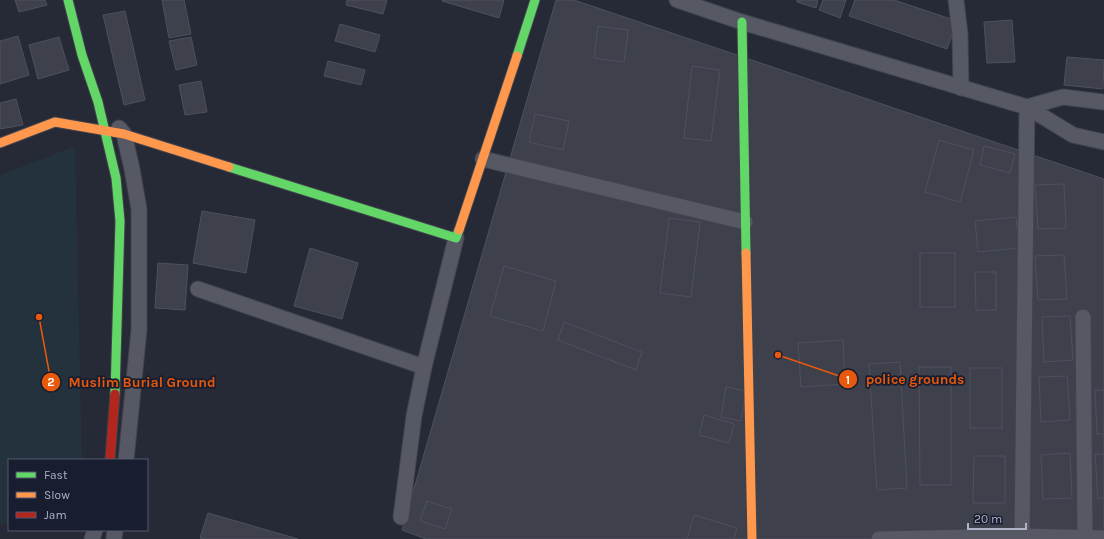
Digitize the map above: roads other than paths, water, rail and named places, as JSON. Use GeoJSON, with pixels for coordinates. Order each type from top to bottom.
{"type":"FeatureCollection","features":[{"type":"Feature","properties":{"kind":"street"},"geometry":{"type":"LineString","coordinates":[[68,0],[82,55],[98,102],[105,131],[116,178],[120,221],[116,373],[110,459]]}},
{"type":"Feature","properties":{"kind":"street"},"geometry":{"type":"LineString","coordinates":[[401,517],[414,416],[424,367],[456,238],[535,0]]}},
{"type":"Feature","properties":{"kind":"street"},"geometry":{"type":"LineString","coordinates":[[677,0],[742,22],[1027,107],[1073,135],[1104,142]]}},
{"type":"Feature","properties":{"kind":"street"},"geometry":{"type":"LineString","coordinates":[[956,0],[960,34],[961,88]]}},
{"type":"Feature","properties":{"kind":"street"},"geometry":{"type":"LineString","coordinates":[[742,22],[752,539]]}},
{"type":"Feature","properties":{"kind":"street"},"geometry":{"type":"LineString","coordinates":[[1027,107],[1063,96],[1104,102]]}},
{"type":"Feature","properties":{"kind":"street"},"geometry":{"type":"LineString","coordinates":[[98,102],[124,134],[132,169],[138,209],[138,330],[126,459]]}},
{"type":"Feature","properties":{"kind":"street"},"geometry":{"type":"LineString","coordinates":[[1022,536],[1027,107]]}},
{"type":"Feature","properties":{"kind":"street"},"geometry":{"type":"LineString","coordinates":[[0,143],[55,122],[124,134],[456,238]]}},
{"type":"Feature","properties":{"kind":"street"},"geometry":{"type":"LineString","coordinates":[[483,159],[745,222]]}},
{"type":"Feature","properties":{"kind":"street"},"geometry":{"type":"LineString","coordinates":[[198,289],[424,367]]}},
{"type":"Feature","properties":{"kind":"street"},"geometry":{"type":"LineString","coordinates":[[1083,317],[1085,537]]}},
{"type":"Feature","properties":{"kind":"street"},"geometry":{"type":"LineString","coordinates":[[879,539],[1022,536],[1104,538]]}},
{"type":"Feature","properties":{"kind":"place","name":"Muslim Burial Ground"},"geometry":{"type":"Point","coordinates":[39,317]}},
{"type":"Feature","properties":{"kind":"place","name":"police grounds"},"geometry":{"type":"Point","coordinates":[778,355]}}]}
